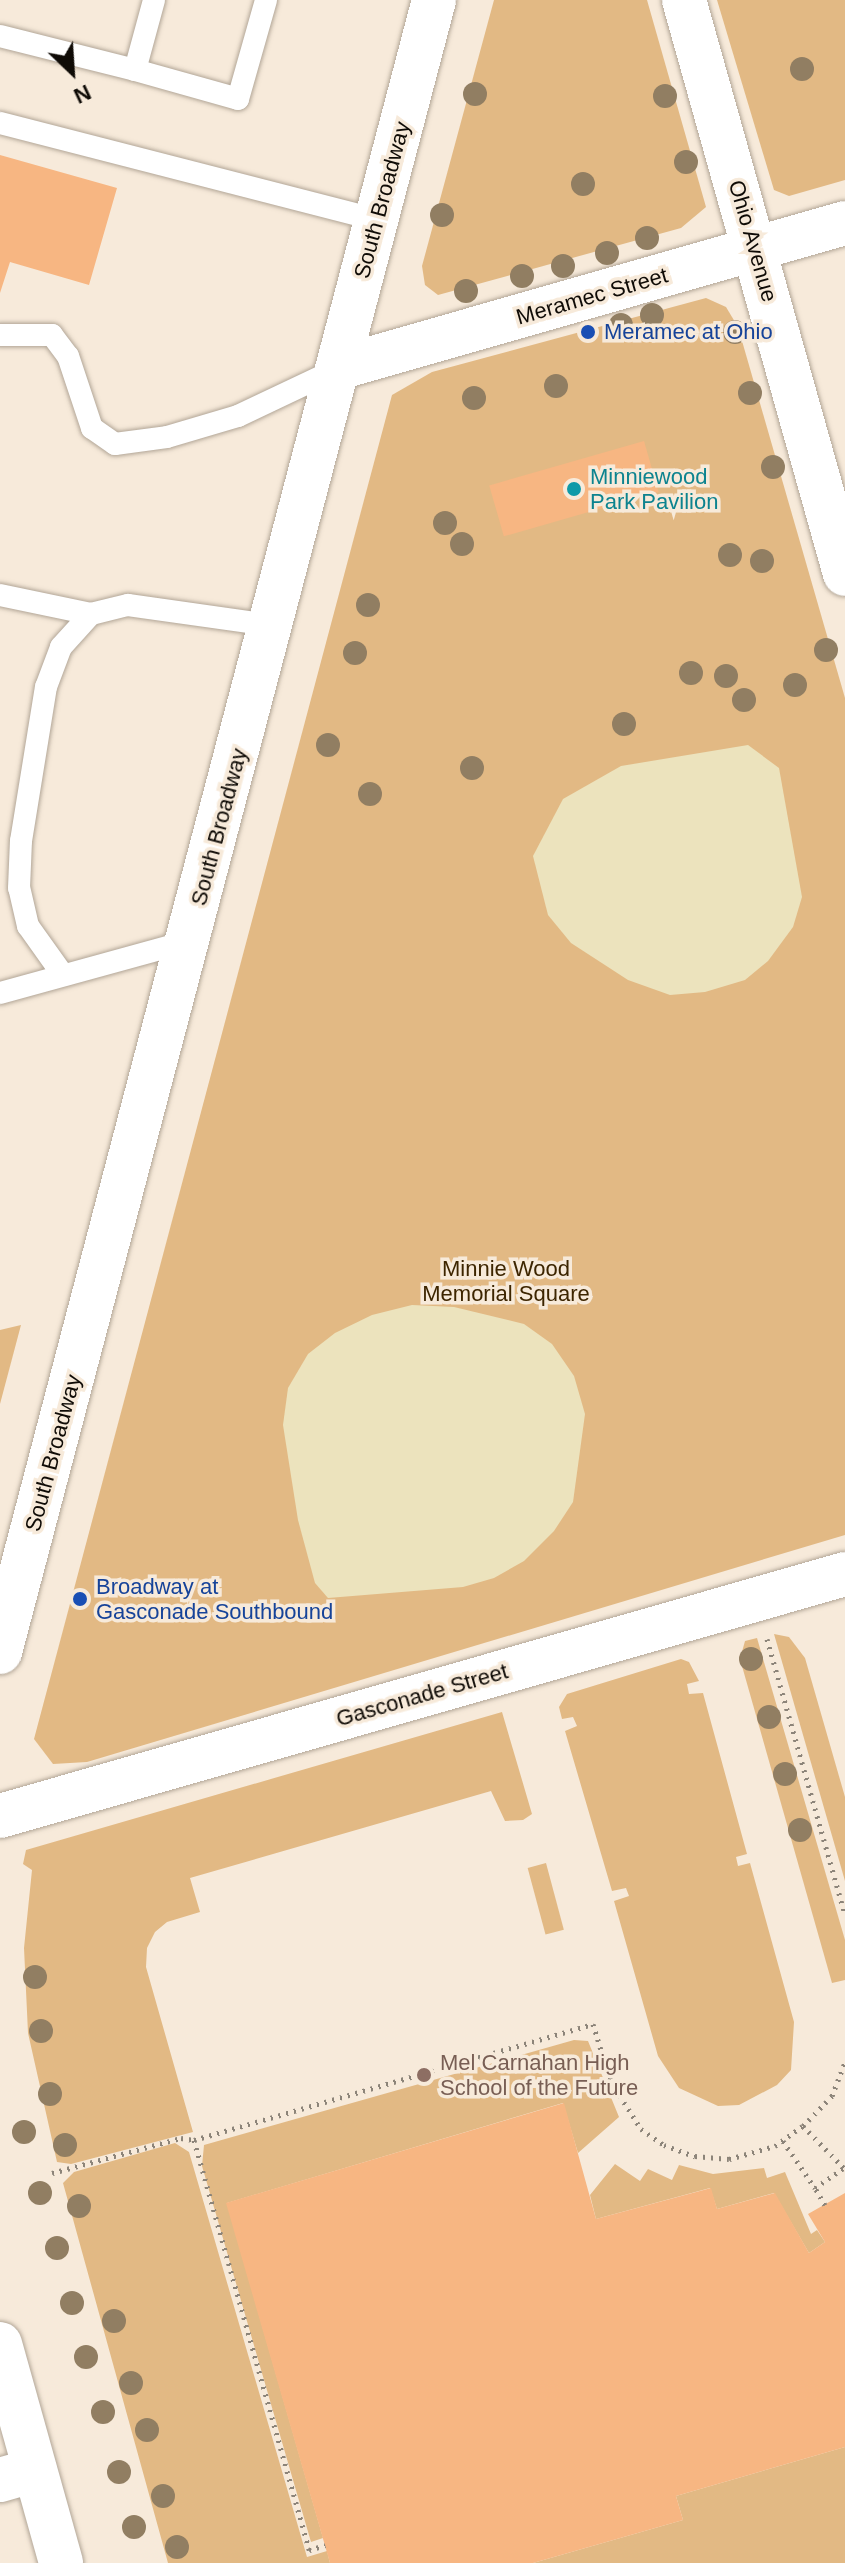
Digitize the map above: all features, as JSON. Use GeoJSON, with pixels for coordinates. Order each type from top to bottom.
{"type":"FeatureCollection","features":[{"type":"Feature","properties":{"kind":"street","name":"South Broadway"},"geometry":{"type":"LineString","coordinates":[[0,1652],[434,0]]}},
{"type":"Feature","properties":{"kind":"street","name":"Ohio Avenue"},"geometry":{"type":"LineString","coordinates":[[684,0],[844,568]]}},
{"type":"Feature","properties":{"kind":"street","name":"Meramec Street"},"geometry":{"type":"LineString","coordinates":[[338,368],[845,223]]}},
{"type":"Feature","properties":{"kind":"street","name":"Gasconade Street"},"geometry":{"type":"LineString","coordinates":[[0,1816],[845,1574]]}},
{"type":"Feature","properties":{"kind":"street"},"geometry":{"type":"LineString","coordinates":[[3,2368],[18,2475],[61,2563]]}},
{"type":"Feature","properties":{"kind":"lane"},"geometry":{"type":"LineString","coordinates":[[135,70],[154,0]]}},
{"type":"Feature","properties":{"kind":"lane"},"geometry":{"type":"LineString","coordinates":[[0,36],[238,99],[266,0]]}},
{"type":"Feature","properties":{"kind":"lane"},"geometry":{"type":"LineString","coordinates":[[0,123],[377,220]]}},
{"type":"Feature","properties":{"kind":"lane"},"geometry":{"type":"LineString","coordinates":[[0,335],[52,335],[68,356],[92,428],[115,444],[167,437],[238,416],[338,368]]}},
{"type":"Feature","properties":{"kind":"lane"},"geometry":{"type":"LineString","coordinates":[[0,595],[91,614],[128,605],[271,625]]}},
{"type":"Feature","properties":{"kind":"lane"},"geometry":{"type":"LineString","coordinates":[[63,975],[28,926],[19,888],[21,841],[46,687],[61,647],[91,614]]}},
{"type":"Feature","properties":{"kind":"lane"},"geometry":{"type":"LineString","coordinates":[[0,993],[189,941]]}},
{"type":"Feature","properties":{"kind":"path"},"geometry":{"type":"LineString","coordinates":[[766,1636],[845,1915]]}},
{"type":"Feature","properties":{"kind":"path"},"geometry":{"type":"LineString","coordinates":[[52,2173],[181,2138],[194,2140],[593,2024],[623,2107],[664,2145],[695,2156],[729,2159],[783,2141],[803,2126],[832,2096],[845,2062]]}},
{"type":"Feature","properties":{"kind":"path"},"geometry":{"type":"LineString","coordinates":[[803,2126],[844,2168],[815,2188]]}},
{"type":"Feature","properties":{"kind":"path"},"geometry":{"type":"LineString","coordinates":[[194,2140],[309,2550],[325,2545]]}},
{"type":"Feature","properties":{"kind":"path"},"geometry":{"type":"LineString","coordinates":[[783,2141],[825,2205]]}},
{"type":"Feature","properties":{"kind":"green space"},"geometry":{"type":"Polygon","coordinates":[[[494,0],[647,0],[706,207],[681,228],[438,295],[425,285],[422,266],[494,0]]]}},
{"type":"Feature","properties":{"kind":"green space"},"geometry":{"type":"Polygon","coordinates":[[[717,0],[845,0],[845,180],[789,196],[774,190],[717,0]]]}},
{"type":"Feature","properties":{"kind":"green space","name":"Minnie Wood Memorial Square"},"geometry":{"type":"Polygon","coordinates":[[[706,298],[726,307],[738,327],[845,698],[845,1535],[87,1762],[53,1764],[34,1739],[392,395],[432,372],[706,298]]]}},
{"type":"Feature","properties":{"kind":"green space"},"geometry":{"type":"Polygon","coordinates":[[[21,1325],[0,1404],[0,1330],[21,1325]]]}},
{"type":"Feature","properties":{"kind":"green space"},"geometry":{"type":"Polygon","coordinates":[[[774,1634],[789,1637],[805,1658],[845,1797],[845,1881],[774,1634]]]}},
{"type":"Feature","properties":{"kind":"green space"},"geometry":{"type":"Polygon","coordinates":[[[757,1638],[845,1940],[845,1980],[832,1983],[740,1659],[745,1641],[757,1638]]]}},
{"type":"Feature","properties":{"kind":"green space"},"geometry":{"type":"Polygon","coordinates":[[[681,1659],[689,1662],[699,1681],[687,1684],[689,1694],[703,1693],[747,1854],[736,1857],[738,1866],[750,1863],[794,2022],[791,2070],[777,2085],[739,2105],[718,2106],[679,2088],[658,2056],[614,1901],[629,1896],[626,1888],[612,1891],[565,1731],[577,1726],[573,1717],[562,1719],[559,1707],[567,1694],[681,1659]]]}},
{"type":"Feature","properties":{"kind":"green space"},"geometry":{"type":"Polygon","coordinates":[[[502,1712],[532,1814],[523,1820],[505,1821],[491,1791],[190,1878],[200,1912],[167,1922],[155,1932],[147,1948],[146,1967],[193,2132],[71,2164],[57,2162],[28,2033],[24,1948],[32,1870],[23,1864],[26,1850],[502,1712]]]}},
{"type":"Feature","properties":{"kind":"green space"},"geometry":{"type":"Polygon","coordinates":[[[546,1863],[564,1930],[546,1935],[528,1868],[546,1863]]]}},
{"type":"Feature","properties":{"kind":"green space"},"geometry":{"type":"Polygon","coordinates":[[[574,2040],[588,2041],[619,2117],[578,2153],[563,2103],[227,2203],[323,2538],[311,2542],[202,2166],[204,2145],[574,2040]]]}},
{"type":"Feature","properties":{"kind":"green space"},"geometry":{"type":"Polygon","coordinates":[[[175,2143],[189,2152],[307,2557],[327,2551],[330,2563],[168,2563],[63,2183],[74,2172],[175,2143]]]}},
{"type":"Feature","properties":{"kind":"green space"},"geometry":{"type":"Polygon","coordinates":[[[615,2164],[640,2181],[648,2169],[672,2180],[679,2165],[713,2174],[764,2168],[767,2178],[785,2172],[811,2234],[817,2230],[825,2242],[809,2253],[774,2193],[717,2209],[710,2188],[596,2219],[590,2195],[615,2164]]]}},
{"type":"Feature","properties":{"kind":"green space"},"geometry":{"type":"Polygon","coordinates":[[[845,2447],[845,2563],[533,2563],[683,2520],[676,2496],[845,2447]]]}},
{"type":"Feature","properties":{"kind":"sand"},"geometry":{"type":"Polygon","coordinates":[[[748,745],[779,768],[802,897],[793,927],[768,961],[745,980],[705,992],[670,995],[628,980],[571,943],[548,915],[533,856],[563,799],[621,766],[748,745]]]}},
{"type":"Feature","properties":{"kind":"sand"},"geometry":{"type":"Polygon","coordinates":[[[412,1305],[454,1307],[524,1324],[552,1344],[574,1376],[585,1414],[573,1502],[554,1531],[524,1561],[494,1578],[463,1587],[328,1598],[315,1583],[298,1520],[283,1425],[288,1388],[308,1354],[335,1333],[372,1315],[412,1305]]]}},
{"type":"Feature","properties":{"kind":"building"},"geometry":{"type":"Polygon","coordinates":[[[0,155],[117,188],[89,285],[10,262],[0,293],[0,155]]]}},
{"type":"Feature","properties":{"kind":"building","name":"Minniewood Park Pavilion"},"geometry":{"type":"Polygon","coordinates":[[[644,441],[659,492],[504,536],[489,485],[644,441]]]}},
{"type":"Feature","properties":{"kind":"building","name":"Mel Carnahan High School of the Future"},"geometry":{"type":"Polygon","coordinates":[[[564,2103],[596,2219],[711,2188],[717,2209],[775,2193],[809,2253],[825,2242],[808,2214],[845,2193],[845,2447],[676,2496],[683,2520],[533,2563],[330,2563],[226,2203],[564,2103]]]}},
{"type":"Feature","properties":{"kind":"place","name":"Meramec at Ohio"},"geometry":{"type":"Point","coordinates":[588,332]}},
{"type":"Feature","properties":{"kind":"place","name":"Minniewood Park Pavilion"},"geometry":{"type":"Point","coordinates":[574,489]}},
{"type":"Feature","properties":{"kind":"place","name":"Broadway at Gasconade Southbound"},"geometry":{"type":"Point","coordinates":[80,1599]}},
{"type":"Feature","properties":{"kind":"place","name":"Mel Carnahan High School of the Future"},"geometry":{"type":"Point","coordinates":[424,2075]}}]}
